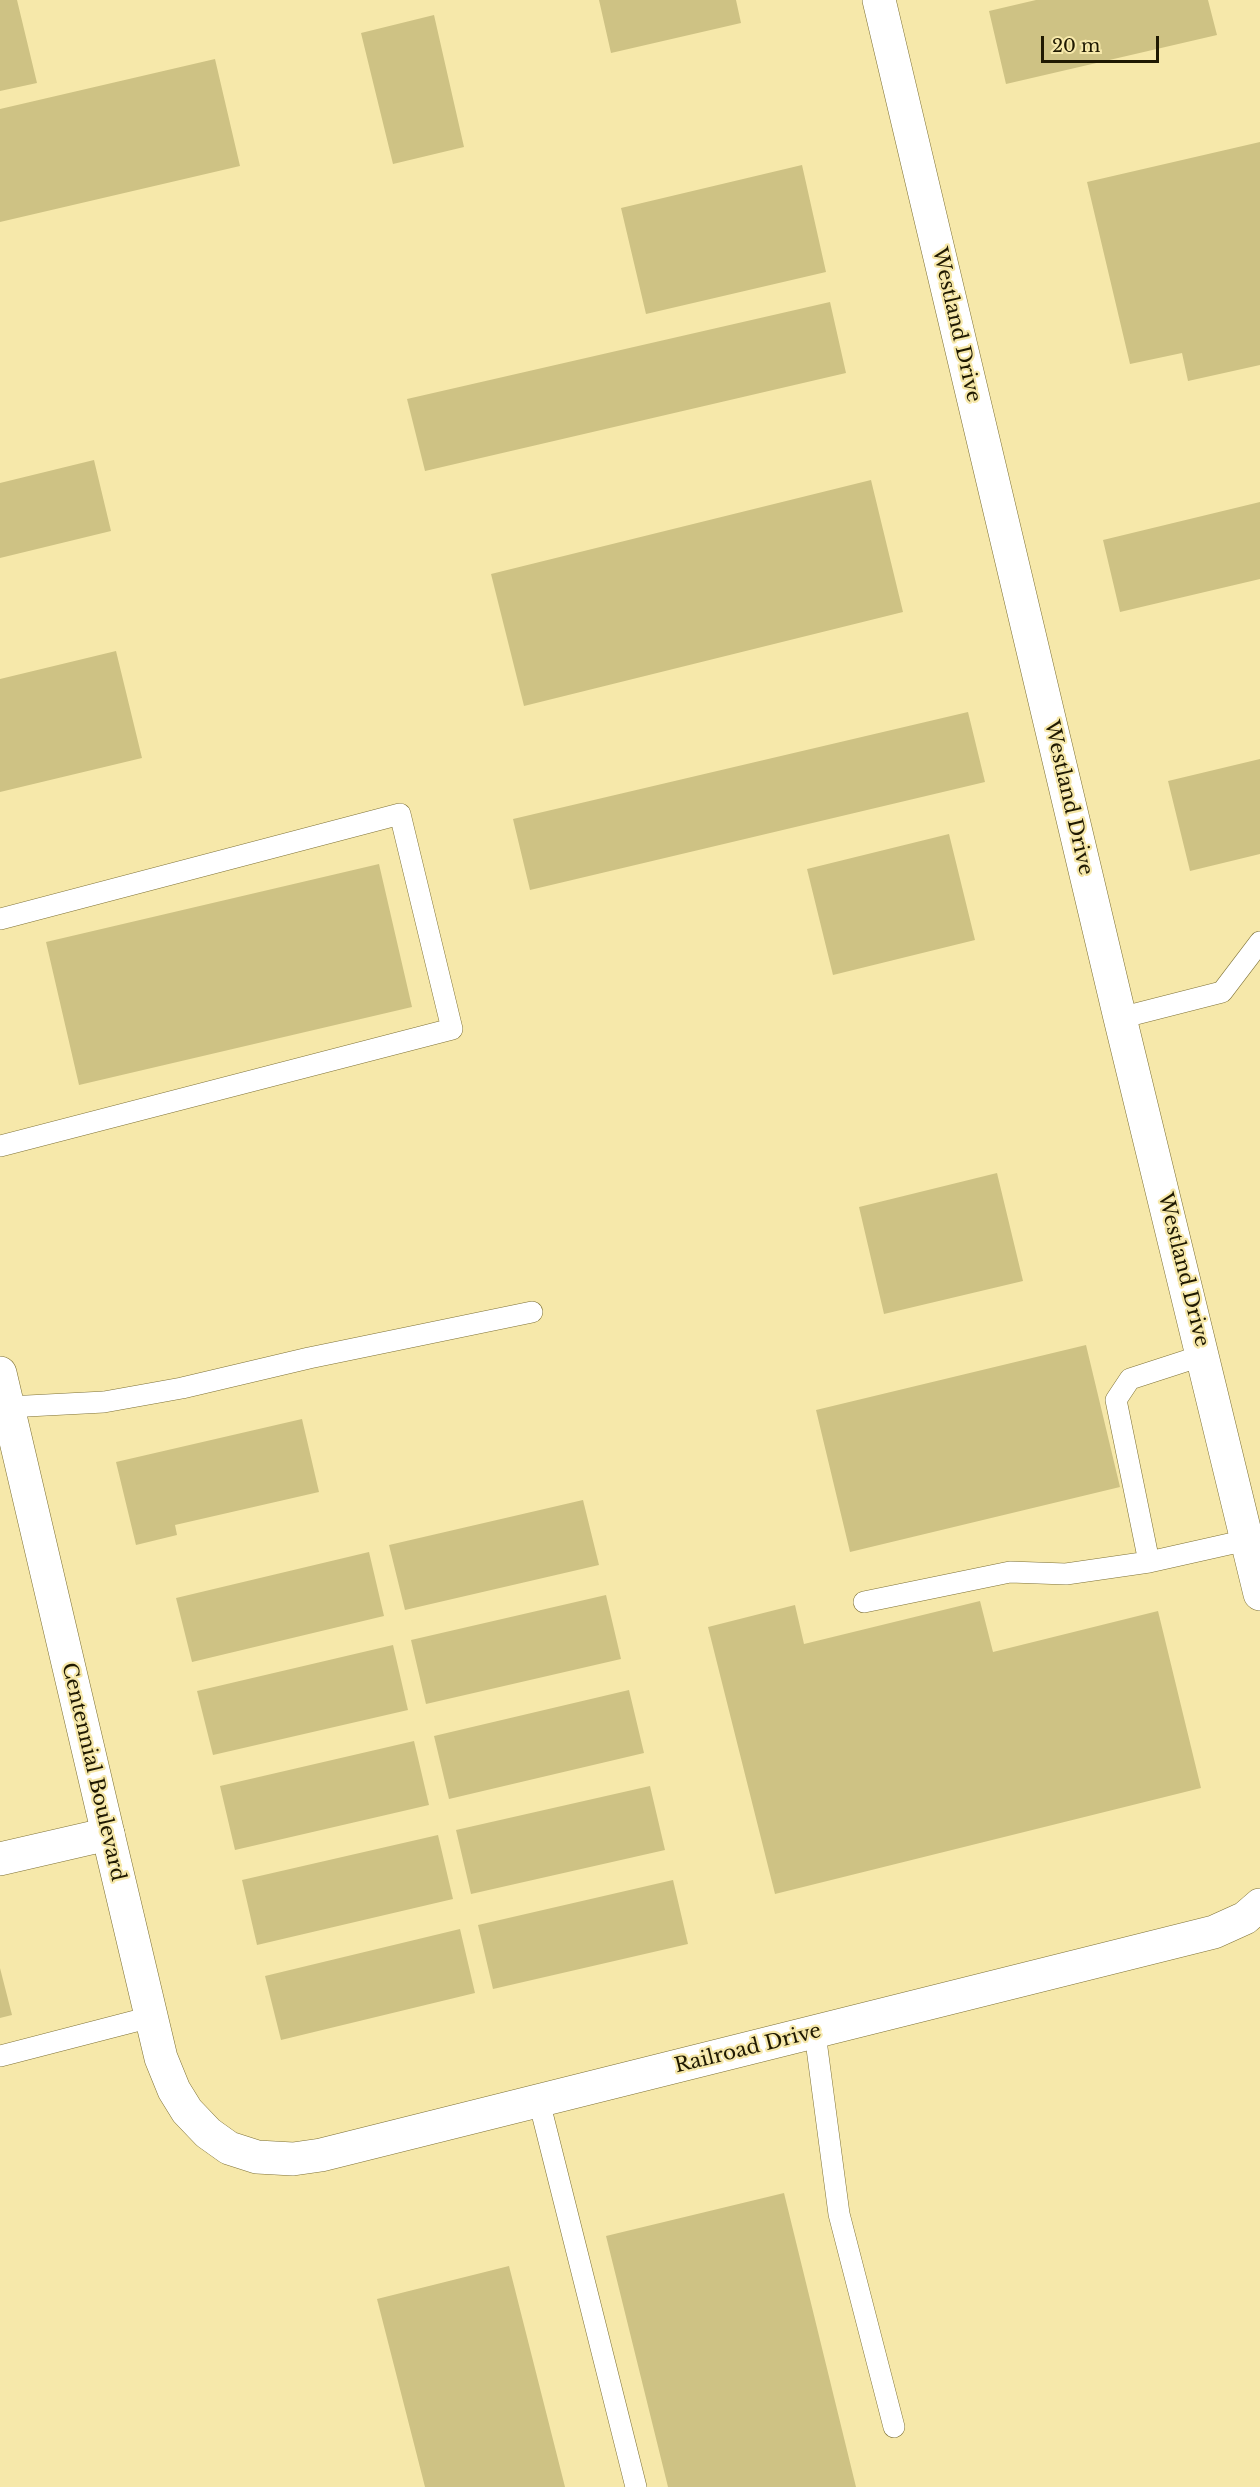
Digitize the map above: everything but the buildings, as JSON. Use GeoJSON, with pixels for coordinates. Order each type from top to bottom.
{"type":"FeatureCollection","features":[{"type":"Feature","properties":{"kind":"street","name":"Westland Drive"},"geometry":{"type":"LineString","coordinates":[[879,0],[1120,1018],[1204,1355],[1260,1594]]}},
{"type":"Feature","properties":{"kind":"street","name":"Centennial Boulevard"},"geometry":{"type":"LineString","coordinates":[[0,1373],[161,2058],[174,2091],[187,2111],[208,2133],[229,2148]]}},
{"type":"Feature","properties":{"kind":"street"},"geometry":{"type":"LineString","coordinates":[[0,1859],[108,1834]]}},
{"type":"Feature","properties":{"kind":"street","name":"Railroad Drive"},"geometry":{"type":"LineString","coordinates":[[229,2148],[257,2157],[293,2159],[321,2155],[1214,1932],[1245,1917],[1260,1905]]}},
{"type":"Feature","properties":{"kind":"lane"},"geometry":{"type":"LineString","coordinates":[[0,919],[400,814],[452,1029],[0,1146]]}},
{"type":"Feature","properties":{"kind":"lane"},"geometry":{"type":"LineString","coordinates":[[1120,1018],[1222,992],[1260,942]]}},
{"type":"Feature","properties":{"kind":"lane"},"geometry":{"type":"LineString","coordinates":[[8,1407],[104,1402],[182,1388],[309,1358],[532,1312]]}},
{"type":"Feature","properties":{"kind":"lane"},"geometry":{"type":"LineString","coordinates":[[1149,1562],[1116,1400],[1130,1379],[1204,1355]]}},
{"type":"Feature","properties":{"kind":"lane"},"geometry":{"type":"LineString","coordinates":[[864,1602],[1010,1572],[1066,1574],[1149,1562],[1247,1540]]}},
{"type":"Feature","properties":{"kind":"lane"},"geometry":{"type":"LineString","coordinates":[[0,2056],[151,2018]]}},
{"type":"Feature","properties":{"kind":"lane"},"geometry":{"type":"LineString","coordinates":[[815,2033],[839,2214],[894,2427]]}},
{"type":"Feature","properties":{"kind":"lane"},"geometry":{"type":"LineString","coordinates":[[539,2101],[636,2487]]}}]}
